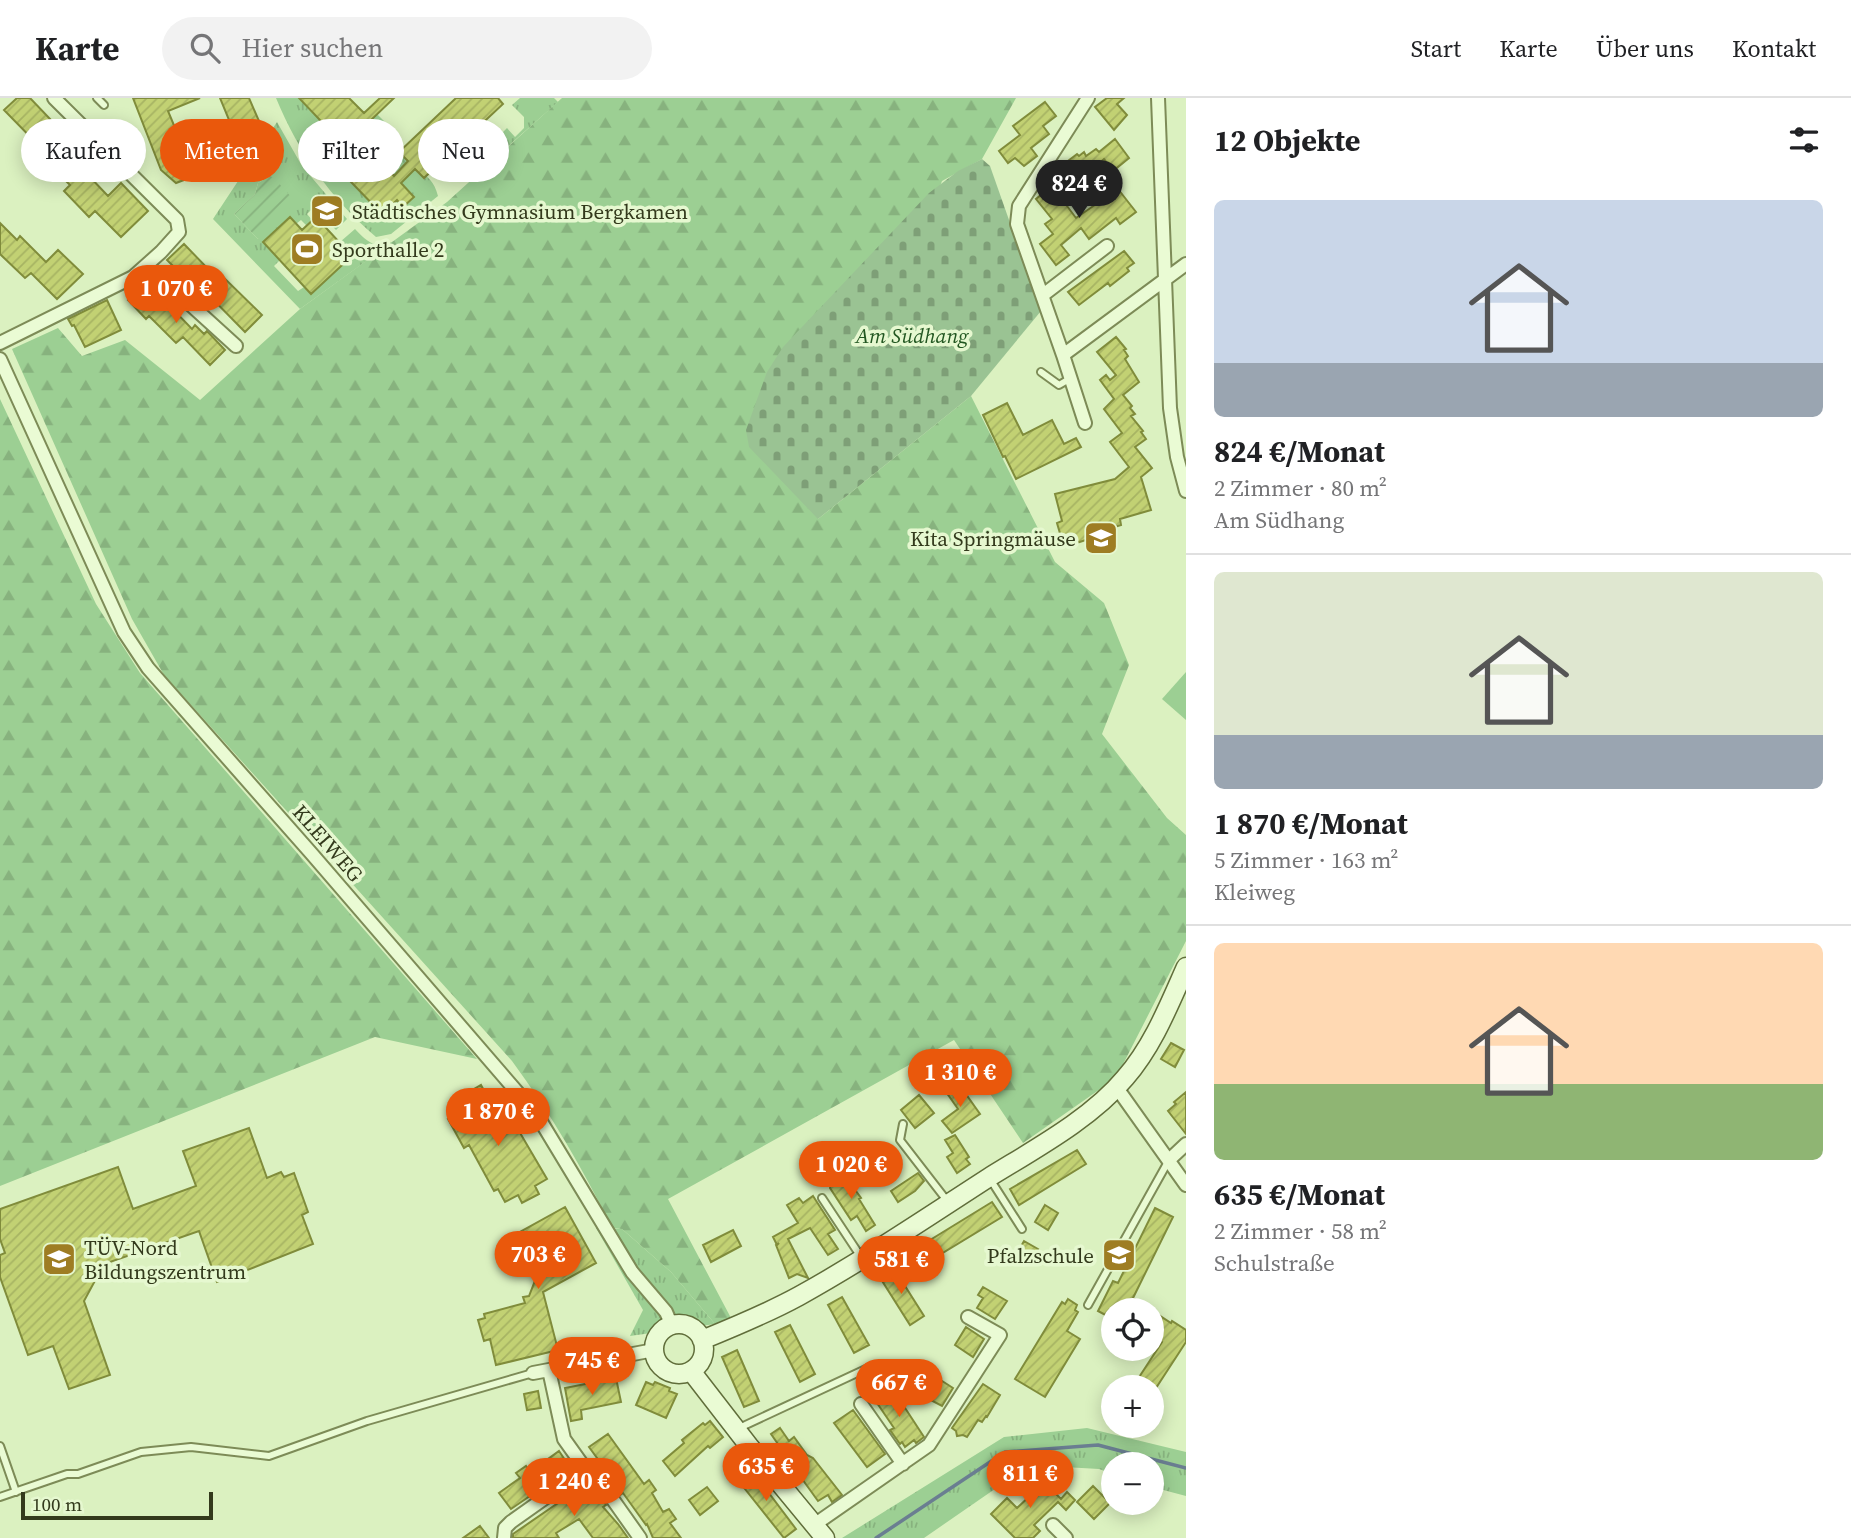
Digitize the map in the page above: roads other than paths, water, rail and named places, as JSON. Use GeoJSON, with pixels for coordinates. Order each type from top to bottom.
{"type":"FeatureCollection","features":[{"type":"Feature","properties":{"kind":"main road"},"geometry":{"type":"LineString","coordinates":[[702,1340],[797,1297],[862,1259],[1048,1141],[1117,1088],[1136,1066],[1186,967]]}},
{"type":"Feature","properties":{"kind":"main road"},"geometry":{"type":"LineString","coordinates":[[672,1326],[693,1329],[702,1340],[704,1347],[701,1361],[691,1371],[684,1374],[669,1372],[658,1363],[654,1350],[660,1334],[672,1326]]}},
{"type":"Feature","properties":{"kind":"main road"},"geometry":{"type":"LineString","coordinates":[[691,1371],[820,1532]]}},
{"type":"Feature","properties":{"kind":"street"},"geometry":{"type":"LineString","coordinates":[[0,343],[133,276],[179,232],[177,220],[54,98]]}},
{"type":"Feature","properties":{"kind":"street"},"geometry":{"type":"LineString","coordinates":[[1085,423],[1017,223],[1019,206],[1087,98]]}},
{"type":"Feature","properties":{"kind":"street"},"geometry":{"type":"LineString","coordinates":[[1158,98],[1170,408],[1177,457],[1186,491]]}},
{"type":"Feature","properties":{"kind":"street"},"geometry":{"type":"LineString","coordinates":[[1043,295],[1107,246]]}},
{"type":"Feature","properties":{"kind":"street"},"geometry":{"type":"LineString","coordinates":[[1063,355],[1186,264]]}},
{"type":"Feature","properties":{"kind":"street"},"geometry":{"type":"LineString","coordinates":[[147,265],[236,345]]}},
{"type":"Feature","properties":{"kind":"street","name":"KLEIWEG"},"geometry":{"type":"LineString","coordinates":[[0,359],[112,608],[148,668],[537,1115],[632,1272],[666,1312],[672,1326]]}},
{"type":"Feature","properties":{"kind":"street"},"geometry":{"type":"LineString","coordinates":[[1117,1088],[1186,1185]]}},
{"type":"Feature","properties":{"kind":"street"},"geometry":{"type":"LineString","coordinates":[[1168,1160],[1186,1144]]}},
{"type":"Feature","properties":{"kind":"street"},"geometry":{"type":"LineString","coordinates":[[820,1532],[929,1445],[1000,1335],[968,1317]]}},
{"type":"Feature","properties":{"kind":"street"},"geometry":{"type":"LineString","coordinates":[[533,1373],[654,1350]]}},
{"type":"Feature","properties":{"kind":"street"},"geometry":{"type":"LineString","coordinates":[[549,1370],[564,1439],[584,1467],[599,1480],[640,1538]]}},
{"type":"Feature","properties":{"kind":"street"},"geometry":{"type":"LineString","coordinates":[[861,1404],[903,1464]]}},
{"type":"Feature","properties":{"kind":"street"},"geometry":{"type":"LineString","coordinates":[[504,1538],[505,1528],[511,1522],[584,1467]]}},
{"type":"Feature","properties":{"kind":"street"},"geometry":{"type":"LineString","coordinates":[[1053,1525],[1066,1538]]}},
{"type":"Feature","properties":{"kind":"lane"},"geometry":{"type":"LineString","coordinates":[[97,98],[104,105]]}},
{"type":"Feature","properties":{"kind":"lane"},"geometry":{"type":"LineString","coordinates":[[1041,372],[1059,385],[1071,378]]}},
{"type":"Feature","properties":{"kind":"lane"},"geometry":{"type":"LineString","coordinates":[[903,1124],[900,1140],[949,1203]]}},
{"type":"Feature","properties":{"kind":"lane"},"geometry":{"type":"LineString","coordinates":[[1088,1306],[1168,1160]]}},
{"type":"Feature","properties":{"kind":"lane"},"geometry":{"type":"LineString","coordinates":[[989,1178],[1022,1229]]}},
{"type":"Feature","properties":{"kind":"lane"},"geometry":{"type":"LineString","coordinates":[[822,1198],[862,1259]]}},
{"type":"Feature","properties":{"kind":"lane"},"geometry":{"type":"LineString","coordinates":[[736,1430],[870,1367]]}},
{"type":"Feature","properties":{"kind":"lane"},"geometry":{"type":"LineString","coordinates":[[0,1497],[141,1452],[191,1447],[269,1456],[367,1420],[533,1373]]}},
{"type":"Feature","properties":{"kind":"lane"},"geometry":{"type":"LineString","coordinates":[[0,1446],[16,1492]]}},
{"type":"Feature","properties":{"kind":"waterway"},"geometry":{"type":"LineString","coordinates":[[876,1538],[1005,1452],[1098,1445],[1186,1468]]}},
{"type":"Feature","properties":{"kind":"place","name":"Städtisches Gymnasium Bergkamen"},"geometry":{"type":"Point","coordinates":[327,211]}},
{"type":"Feature","properties":{"kind":"place","name":"Sporthalle 2"},"geometry":{"type":"Point","coordinates":[307,249]}},
{"type":"Feature","properties":{"kind":"place","name":"Kita Springmäuse"},"geometry":{"type":"Point","coordinates":[1101,538]}},
{"type":"Feature","properties":{"kind":"place","name":"Pfalzschule"},"geometry":{"type":"Point","coordinates":[1119,1255]}},
{"type":"Feature","properties":{"kind":"place","name":"TÜV-Nord Bildungszentrum"},"geometry":{"type":"Point","coordinates":[59,1259]}},
{"type":"Feature","properties":{"kind":"park label","name":"Am Südhang"},"geometry":{"type":"Point","coordinates":[912,335]}}]}
